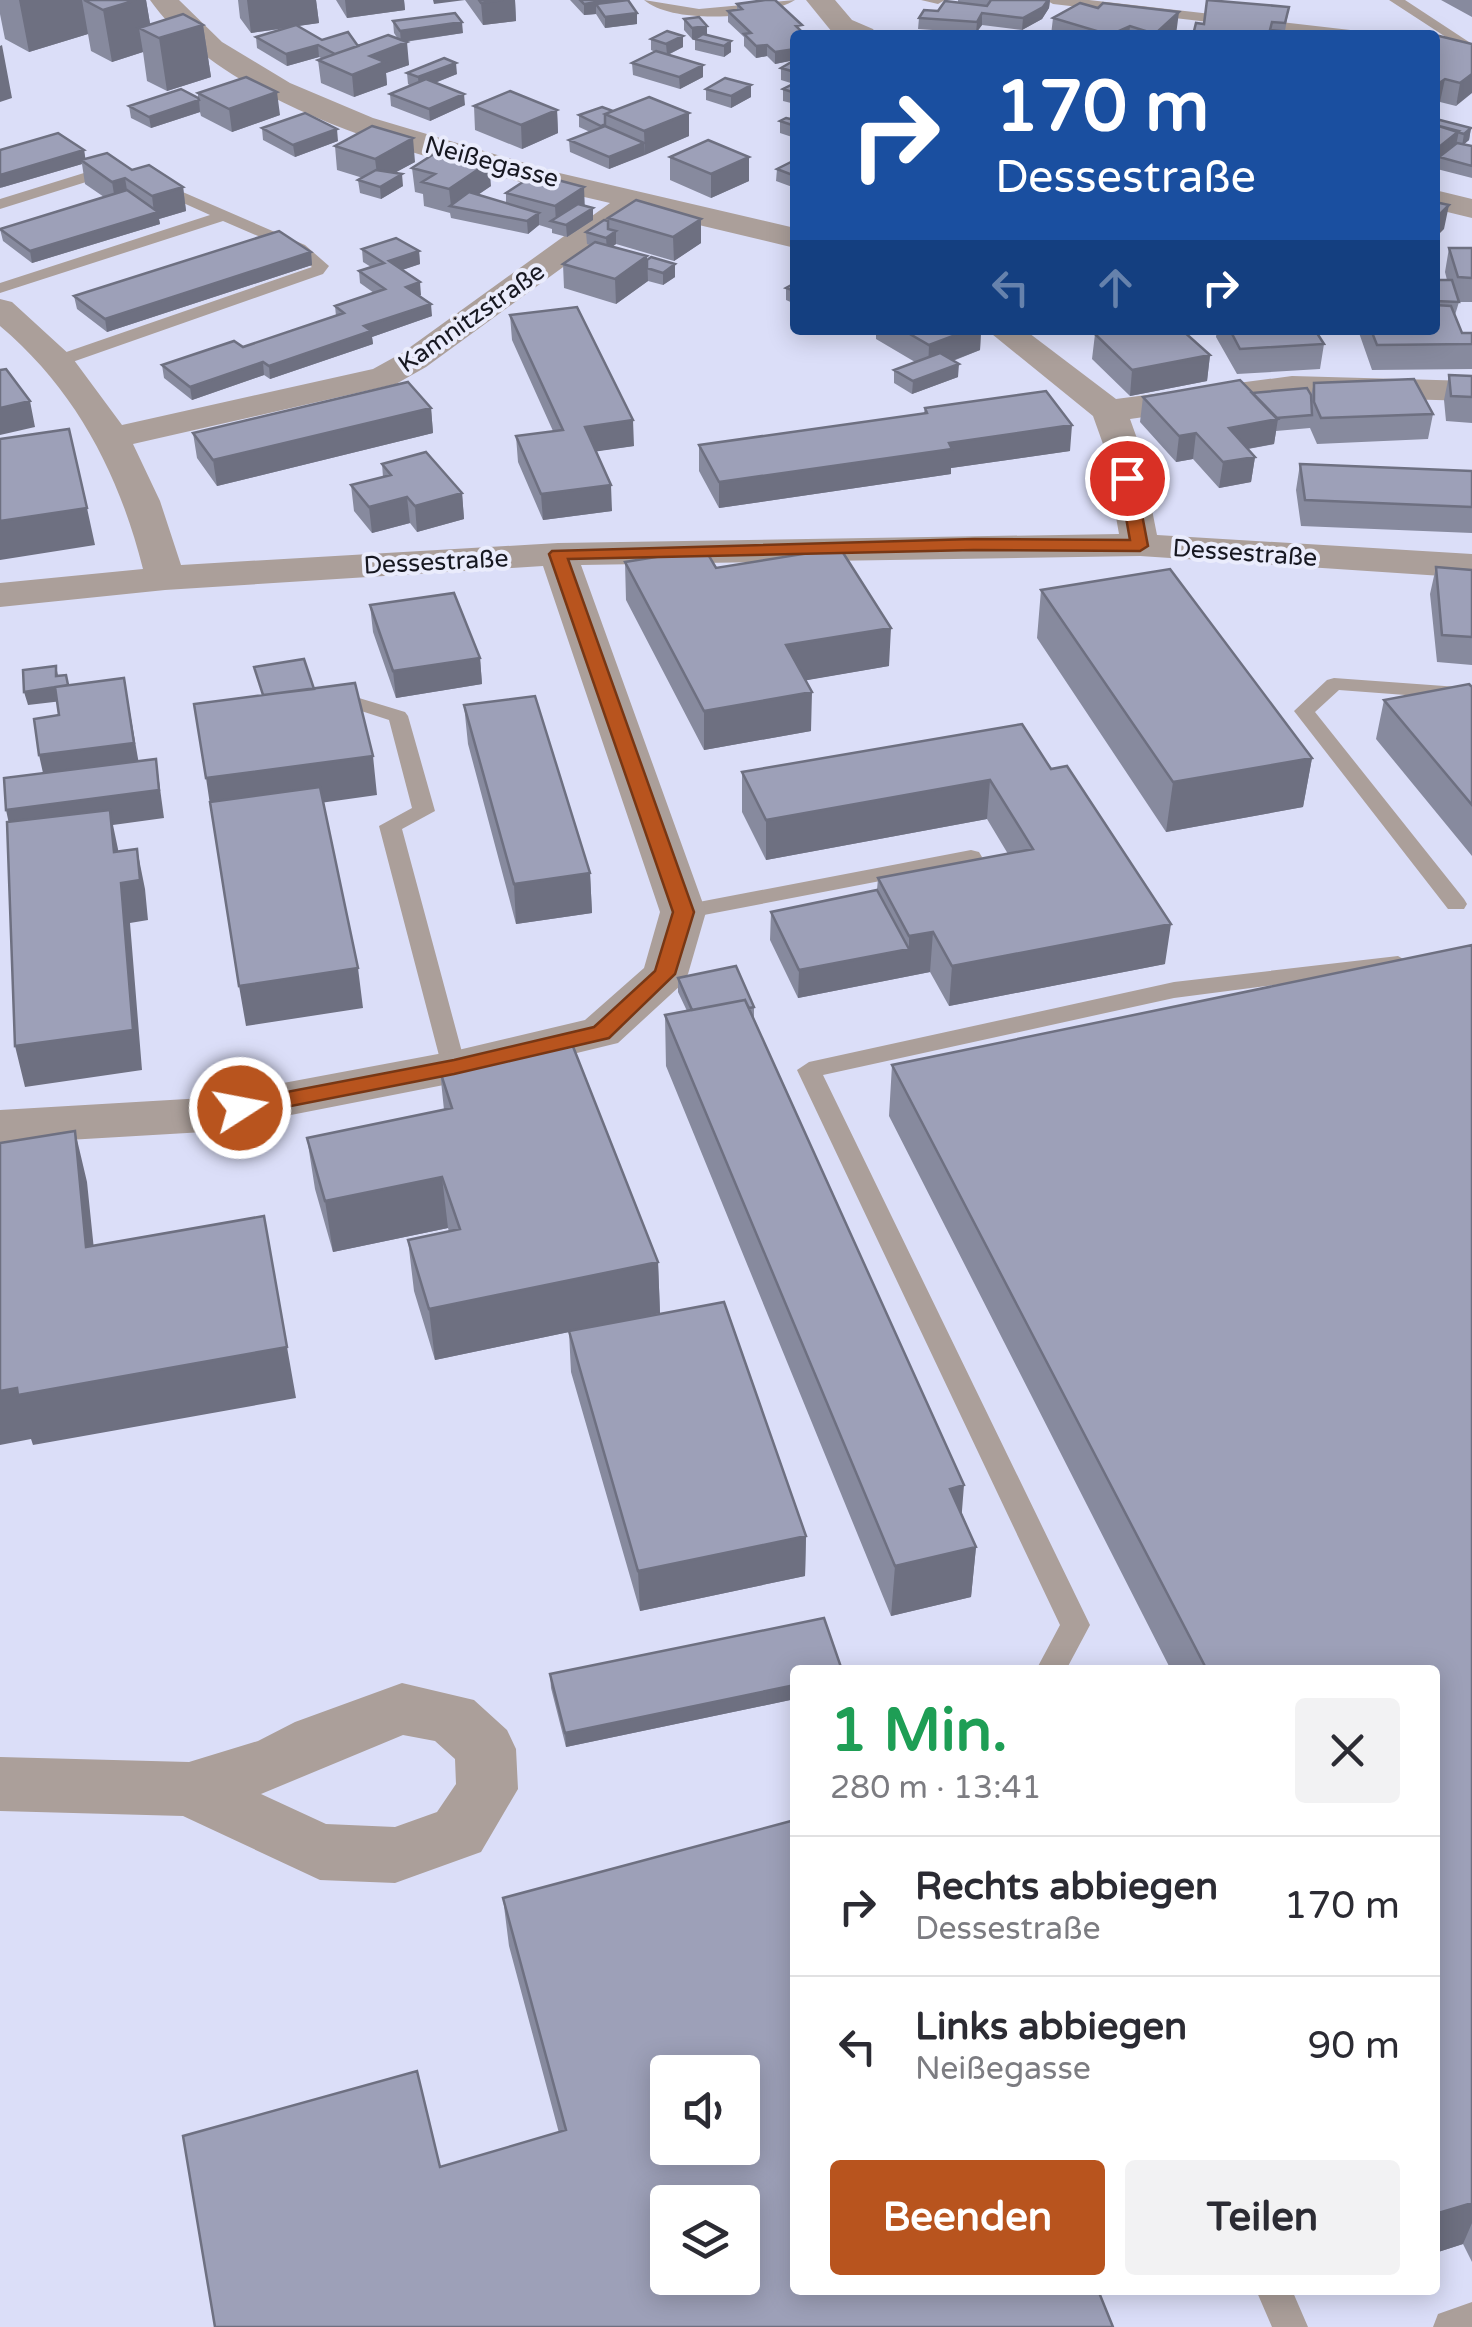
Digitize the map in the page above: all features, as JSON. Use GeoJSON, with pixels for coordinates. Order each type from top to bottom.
{"type":"FeatureCollection","features":[{"type":"Feature","properties":{"kind":"street","name":"Neißegasse"},"geometry":{"type":"LineString","coordinates":[[164,0],[180,24],[216,53],[275,88],[350,121],[790,237]]}},
{"type":"Feature","properties":{"kind":"street"},"geometry":{"type":"LineString","coordinates":[[820,0],[842,26],[851,30]]}},
{"type":"Feature","properties":{"kind":"street","name":"Kamnitzstraße"},"geometry":{"type":"LineString","coordinates":[[112,438],[384,377],[414,360],[636,199]]}},
{"type":"Feature","properties":{"kind":"street"},"geometry":{"type":"LineString","coordinates":[[1440,200],[1472,209]]}},
{"type":"Feature","properties":{"kind":"street"},"geometry":{"type":"LineString","coordinates":[[3,310],[74,380],[112,438],[143,502],[165,578]]}},
{"type":"Feature","properties":{"kind":"street"},"geometry":{"type":"LineString","coordinates":[[1010,335],[1109,411],[1121,444],[1140,546]]}},
{"type":"Feature","properties":{"kind":"street"},"geometry":{"type":"LineString","coordinates":[[1109,411],[1292,386],[1472,391]]}},
{"type":"Feature","properties":{"kind":"street","name":"Dessestraße"},"geometry":{"type":"LineString","coordinates":[[0,595],[165,578],[558,554],[974,544],[1140,546],[1472,566]]}},
{"type":"Feature","properties":{"kind":"street"},"geometry":{"type":"LineString","coordinates":[[0,1127],[204,1116],[454,1067],[602,1032],[665,974],[683,912],[558,554]]}},
{"type":"Feature","properties":{"kind":"street"},"geometry":{"type":"LineString","coordinates":[[0,1784],[189,1790]]}},
{"type":"Feature","properties":{"kind":"lane"},"geometry":{"type":"LineString","coordinates":[[650,0],[669,10],[686,12],[788,0]]}},
{"type":"Feature","properties":{"kind":"lane"},"geometry":{"type":"LineString","coordinates":[[928,0],[938,0]]}},
{"type":"Feature","properties":{"kind":"lane"},"geometry":{"type":"LineString","coordinates":[[1054,0],[1301,30]]}},
{"type":"Feature","properties":{"kind":"lane"},"geometry":{"type":"LineString","coordinates":[[1396,0],[1472,50]]}},
{"type":"Feature","properties":{"kind":"lane"},"geometry":{"type":"LineString","coordinates":[[1440,47],[1472,50]]}},
{"type":"Feature","properties":{"kind":"lane"},"geometry":{"type":"LineString","coordinates":[[0,204],[106,170],[123,171]]}},
{"type":"Feature","properties":{"kind":"lane"},"geometry":{"type":"LineString","coordinates":[[55,362],[317,271],[321,266],[299,248],[140,178]]}},
{"type":"Feature","properties":{"kind":"lane"},"geometry":{"type":"LineString","coordinates":[[3,310],[225,215]]}},
{"type":"Feature","properties":{"kind":"lane"},"geometry":{"type":"LineString","coordinates":[[1456,904],[1304,711],[1334,684],[1472,694]]}},
{"type":"Feature","properties":{"kind":"lane"},"geometry":{"type":"LineString","coordinates":[[360,704],[398,716],[424,810],[390,826],[454,1067]]}},
{"type":"Feature","properties":{"kind":"lane"},"geometry":{"type":"LineString","coordinates":[[683,912],[971,857]]}},
{"type":"Feature","properties":{"kind":"lane"},"geometry":{"type":"LineString","coordinates":[[1054,1665],[1075,1626],[809,1070],[1174,990],[1418,961]]}},
{"type":"Feature","properties":{"kind":"lane"},"geometry":{"type":"LineString","coordinates":[[1276,2295],[1290,2327]]}},
{"type":"Feature","properties":{"kind":"lane"},"geometry":{"type":"LineString","coordinates":[[1451,2327],[1472,2320]]}},
{"type":"Feature","properties":{"kind":"building"},"geometry":{"type":"Polygon","coordinates":[[[84,0],[136,0],[103,10],[84,0]]]}},
{"type":"Feature","properties":{"kind":"building"},"geometry":{"type":"Polygon","coordinates":[[[628,0],[637,13],[605,17],[596,4],[628,0]]]}},
{"type":"Feature","properties":{"kind":"building"},"geometry":{"type":"Polygon","coordinates":[[[775,0],[802,25],[796,26],[800,30],[790,30],[790,50],[775,52],[767,45],[756,46],[744,34],[751,33],[728,11],[742,9],[737,4],[775,0]]]}},
{"type":"Feature","properties":{"kind":"building"},"geometry":{"type":"Polygon","coordinates":[[[991,0],[1048,0],[1023,18],[982,13],[977,22],[919,18],[924,10],[938,11],[945,1],[987,6],[991,0]]]}},
{"type":"Feature","properties":{"kind":"building"},"geometry":{"type":"Polygon","coordinates":[[[1207,0],[1289,7],[1285,23],[1272,22],[1270,30],[1194,30],[1196,23],[1204,24],[1207,0]]]}},
{"type":"Feature","properties":{"kind":"building"},"geometry":{"type":"Polygon","coordinates":[[[1080,3],[1098,8],[1103,3],[1179,12],[1159,30],[1130,26],[1121,30],[1093,30],[1053,18],[1080,3]]]}},
{"type":"Feature","properties":{"kind":"building"},"geometry":{"type":"Polygon","coordinates":[[[455,13],[462,22],[400,31],[393,21],[455,13]]]}},
{"type":"Feature","properties":{"kind":"building"},"geometry":{"type":"Polygon","coordinates":[[[183,14],[203,25],[159,38],[139,28],[183,14]]]}},
{"type":"Feature","properties":{"kind":"building"},"geometry":{"type":"Polygon","coordinates":[[[699,17],[707,26],[692,28],[684,19],[699,17]]]}},
{"type":"Feature","properties":{"kind":"building"},"geometry":{"type":"Polygon","coordinates":[[[296,25],[322,40],[348,32],[358,46],[335,54],[318,45],[286,54],[256,37],[296,25]]]}},
{"type":"Feature","properties":{"kind":"building"},"geometry":{"type":"Polygon","coordinates":[[[667,31],[683,36],[666,44],[651,39],[667,31]]]}},
{"type":"Feature","properties":{"kind":"building"},"geometry":{"type":"Polygon","coordinates":[[[703,34],[731,41],[724,46],[695,39],[703,34]]]}},
{"type":"Feature","properties":{"kind":"building"},"geometry":{"type":"Polygon","coordinates":[[[388,35],[407,42],[370,56],[385,62],[352,75],[318,60],[388,35]]]}},
{"type":"Feature","properties":{"kind":"building"},"geometry":{"type":"Polygon","coordinates":[[[1440,36],[1472,44],[1472,74],[1460,83],[1445,79],[1440,82],[1440,36]]]}},
{"type":"Feature","properties":{"kind":"building"},"geometry":{"type":"Polygon","coordinates":[[[656,51],[703,65],[679,77],[632,63],[656,51]]]}},
{"type":"Feature","properties":{"kind":"building"},"geometry":{"type":"Polygon","coordinates":[[[444,58],[456,63],[418,77],[407,73],[444,58]]]}},
{"type":"Feature","properties":{"kind":"building"},"geometry":{"type":"Polygon","coordinates":[[[246,77],[277,92],[229,109],[198,93],[246,77]]]}},
{"type":"Feature","properties":{"kind":"building"},"geometry":{"type":"Polygon","coordinates":[[[725,78],[751,85],[731,96],[706,89],[725,78]]]}},
{"type":"Feature","properties":{"kind":"building"},"geometry":{"type":"Polygon","coordinates":[[[426,79],[464,94],[429,109],[390,94],[426,79]]]}},
{"type":"Feature","properties":{"kind":"building"},"geometry":{"type":"Polygon","coordinates":[[[181,89],[199,100],[149,117],[129,106],[181,89]]]}},
{"type":"Feature","properties":{"kind":"building"},"geometry":{"type":"Polygon","coordinates":[[[510,91],[557,110],[521,125],[474,106],[510,91]]]}},
{"type":"Feature","properties":{"kind":"building"},"geometry":{"type":"Polygon","coordinates":[[[649,97],[689,113],[644,131],[605,114],[649,97]]]}},
{"type":"Feature","properties":{"kind":"building"},"geometry":{"type":"Polygon","coordinates":[[[602,107],[613,111],[605,114],[605,124],[601,126],[579,115],[602,107]]]}},
{"type":"Feature","properties":{"kind":"building"},"geometry":{"type":"Polygon","coordinates":[[[305,113],[337,129],[293,145],[262,128],[305,113]]]}},
{"type":"Feature","properties":{"kind":"building"},"geometry":{"type":"Polygon","coordinates":[[[1440,120],[1471,128],[1464,134],[1440,127],[1440,120]]]}},
{"type":"Feature","properties":{"kind":"building"},"geometry":{"type":"Polygon","coordinates":[[[372,126],[413,138],[375,159],[335,146],[372,126]]]}},
{"type":"Feature","properties":{"kind":"building"},"geometry":{"type":"Polygon","coordinates":[[[605,126],[644,143],[609,157],[569,140],[605,126]]]}},
{"type":"Feature","properties":{"kind":"building"},"geometry":{"type":"Polygon","coordinates":[[[1440,126],[1459,131],[1440,146],[1440,126]]]}},
{"type":"Feature","properties":{"kind":"building"},"geometry":{"type":"Polygon","coordinates":[[[58,133],[84,150],[0,175],[0,150],[58,133]]]}},
{"type":"Feature","properties":{"kind":"building"},"geometry":{"type":"Polygon","coordinates":[[[708,140],[749,157],[711,174],[670,157],[708,140]]]}},
{"type":"Feature","properties":{"kind":"building"},"geometry":{"type":"Polygon","coordinates":[[[1457,143],[1472,146],[1472,166],[1440,156],[1457,143]]]}},
{"type":"Feature","properties":{"kind":"building"},"geometry":{"type":"Polygon","coordinates":[[[440,150],[489,162],[449,189],[422,182],[435,174],[412,168],[440,150]]]}},
{"type":"Feature","properties":{"kind":"building"},"geometry":{"type":"Polygon","coordinates":[[[107,153],[132,170],[149,165],[183,187],[152,196],[125,178],[112,182],[81,160],[107,153]]]}},
{"type":"Feature","properties":{"kind":"building"},"geometry":{"type":"Polygon","coordinates":[[[790,162],[790,174],[777,169],[790,162]]]}},
{"type":"Feature","properties":{"kind":"building"},"geometry":{"type":"Polygon","coordinates":[[[376,170],[402,174],[380,187],[358,180],[376,170]]]}},
{"type":"Feature","properties":{"kind":"building"},"geometry":{"type":"Polygon","coordinates":[[[535,174],[584,187],[555,206],[506,193],[535,174]]]}},
{"type":"Feature","properties":{"kind":"building"},"geometry":{"type":"Polygon","coordinates":[[[127,190],[158,212],[30,251],[0,229],[127,190]]]}},
{"type":"Feature","properties":{"kind":"building"},"geometry":{"type":"Polygon","coordinates":[[[469,192],[539,213],[527,221],[450,206],[469,192]]]}},
{"type":"Feature","properties":{"kind":"building"},"geometry":{"type":"Polygon","coordinates":[[[636,200],[701,219],[673,237],[608,218],[636,200]]]}},
{"type":"Feature","properties":{"kind":"building"},"geometry":{"type":"Polygon","coordinates":[[[578,204],[593,208],[566,225],[551,221],[578,204]]]}},
{"type":"Feature","properties":{"kind":"building"},"geometry":{"type":"Polygon","coordinates":[[[608,221],[608,229],[616,231],[606,238],[586,232],[608,221]]]}},
{"type":"Feature","properties":{"kind":"building"},"geometry":{"type":"Polygon","coordinates":[[[279,231],[311,252],[105,319],[74,296],[279,231]]]}},
{"type":"Feature","properties":{"kind":"building"},"geometry":{"type":"Polygon","coordinates":[[[396,238],[419,251],[389,261],[420,282],[406,287],[431,304],[364,326],[371,331],[269,366],[263,362],[190,387],[162,365],[234,341],[243,347],[344,313],[335,306],[385,289],[359,271],[384,263],[362,249],[396,238]]]}},
{"type":"Feature","properties":{"kind":"building"},"geometry":{"type":"Polygon","coordinates":[[[595,242],[647,256],[615,279],[563,264],[595,242]]]}},
{"type":"Feature","properties":{"kind":"building"},"geometry":{"type":"Polygon","coordinates":[[[1449,248],[1472,248],[1472,278],[1458,277],[1449,248]]]}},
{"type":"Feature","properties":{"kind":"building"},"geometry":{"type":"Polygon","coordinates":[[[651,257],[675,264],[663,273],[647,268],[651,257]]]}},
{"type":"Feature","properties":{"kind":"building"},"geometry":{"type":"Polygon","coordinates":[[[1440,280],[1452,280],[1459,302],[1440,301],[1440,280]]]}},
{"type":"Feature","properties":{"kind":"building"},"geometry":{"type":"Polygon","coordinates":[[[1440,305],[1451,306],[1462,333],[1472,333],[1472,344],[1377,345],[1373,335],[1440,335],[1440,305]]]}},
{"type":"Feature","properties":{"kind":"building"},"geometry":{"type":"Polygon","coordinates":[[[577,307],[633,420],[585,427],[611,485],[541,494],[516,436],[563,430],[510,315],[577,307]]]}},
{"type":"Feature","properties":{"kind":"building"},"geometry":{"type":"Polygon","coordinates":[[[912,335],[956,335],[929,345],[912,335]]]}},
{"type":"Feature","properties":{"kind":"building"},"geometry":{"type":"Polygon","coordinates":[[[1096,335],[1188,335],[1210,355],[1132,370],[1096,335]]]}},
{"type":"Feature","properties":{"kind":"building"},"geometry":{"type":"Polygon","coordinates":[[[1233,335],[1318,335],[1324,344],[1240,349],[1233,335]]]}},
{"type":"Feature","properties":{"kind":"building"},"geometry":{"type":"Polygon","coordinates":[[[940,353],[959,364],[913,381],[894,370],[940,353]]]}},
{"type":"Feature","properties":{"kind":"building"},"geometry":{"type":"Polygon","coordinates":[[[6,369],[30,401],[0,408],[0,370],[6,369]]]}},
{"type":"Feature","properties":{"kind":"building"},"geometry":{"type":"Polygon","coordinates":[[[1449,375],[1472,376],[1472,397],[1451,396],[1449,375]]]}},
{"type":"Feature","properties":{"kind":"building"},"geometry":{"type":"Polygon","coordinates":[[[1414,379],[1433,414],[1321,418],[1314,402],[1314,383],[1414,379]]]}},
{"type":"Feature","properties":{"kind":"building"},"geometry":{"type":"Polygon","coordinates":[[[1240,380],[1278,419],[1229,428],[1255,457],[1223,462],[1196,433],[1179,436],[1143,397],[1240,380]]]}},
{"type":"Feature","properties":{"kind":"building"},"geometry":{"type":"Polygon","coordinates":[[[408,382],[431,408],[213,460],[193,433],[408,382]]]}},
{"type":"Feature","properties":{"kind":"building"},"geometry":{"type":"Polygon","coordinates":[[[1307,388],[1312,415],[1276,418],[1252,393],[1307,388]]]}},
{"type":"Feature","properties":{"kind":"building"},"geometry":{"type":"Polygon","coordinates":[[[1046,391],[1072,425],[949,443],[952,449],[719,482],[699,445],[927,413],[925,408],[1046,391]]]}},
{"type":"Feature","properties":{"kind":"building"},"geometry":{"type":"Polygon","coordinates":[[[69,429],[87,508],[0,521],[0,439],[69,429]]]}},
{"type":"Feature","properties":{"kind":"building"},"geometry":{"type":"Polygon","coordinates":[[[426,452],[462,493],[415,506],[407,497],[369,507],[351,485],[391,475],[382,464],[426,452]]]}},
{"type":"Feature","properties":{"kind":"building"},"geometry":{"type":"Polygon","coordinates":[[[1300,464],[1472,471],[1472,507],[1305,500],[1300,464]]]}},
{"type":"Feature","properties":{"kind":"building"},"geometry":{"type":"Polygon","coordinates":[[[840,548],[891,628],[786,645],[812,692],[704,711],[625,562],[705,549],[716,568],[840,548]]]}},
{"type":"Feature","properties":{"kind":"building"},"geometry":{"type":"Polygon","coordinates":[[[1436,567],[1472,570],[1472,637],[1442,635],[1436,567]]]}},
{"type":"Feature","properties":{"kind":"building"},"geometry":{"type":"Polygon","coordinates":[[[1170,569],[1312,758],[1173,782],[1041,590],[1170,569]]]}},
{"type":"Feature","properties":{"kind":"building"},"geometry":{"type":"Polygon","coordinates":[[[454,593],[480,658],[393,671],[370,605],[454,593]]]}},
{"type":"Feature","properties":{"kind":"building"},"geometry":{"type":"Polygon","coordinates":[[[304,659],[314,689],[263,695],[254,667],[304,659]]]}},
{"type":"Feature","properties":{"kind":"building"},"geometry":{"type":"Polygon","coordinates":[[[56,666],[56,676],[66,675],[68,685],[24,692],[23,670],[56,666]]]}},
{"type":"Feature","properties":{"kind":"building"},"geometry":{"type":"Polygon","coordinates":[[[124,678],[134,743],[39,755],[34,719],[59,715],[55,687],[124,678]]]}},
{"type":"Feature","properties":{"kind":"building"},"geometry":{"type":"Polygon","coordinates":[[[355,683],[373,756],[206,778],[194,704],[355,683]]]}},
{"type":"Feature","properties":{"kind":"building"},"geometry":{"type":"Polygon","coordinates":[[[1469,684],[1472,687],[1472,805],[1384,700],[1469,684]]]}},
{"type":"Feature","properties":{"kind":"building"},"geometry":{"type":"Polygon","coordinates":[[[535,696],[590,873],[514,884],[464,705],[535,696]]]}},
{"type":"Feature","properties":{"kind":"building"},"geometry":{"type":"Polygon","coordinates":[[[1022,724],[1051,769],[1067,766],[1171,924],[952,966],[933,932],[909,936],[878,878],[1033,849],[990,780],[766,820],[742,772],[1022,724]]]}},
{"type":"Feature","properties":{"kind":"building"},"geometry":{"type":"Polygon","coordinates":[[[156,759],[159,790],[6,810],[4,778],[156,759]]]}},
{"type":"Feature","properties":{"kind":"building"},"geometry":{"type":"Polygon","coordinates":[[[320,787],[358,968],[239,986],[210,802],[320,787]]]}},
{"type":"Feature","properties":{"kind":"building"},"geometry":{"type":"Polygon","coordinates":[[[110,810],[114,852],[137,849],[140,880],[121,883],[133,1030],[15,1046],[7,822],[110,810]]]}},
{"type":"Feature","properties":{"kind":"building"},"geometry":{"type":"Polygon","coordinates":[[[877,890],[909,949],[799,970],[771,912],[877,890]]]}},
{"type":"Feature","properties":{"kind":"building"},"geometry":{"type":"Polygon","coordinates":[[[1472,945],[1472,2203],[1440,2213],[1440,1665],[1204,1665],[892,1065],[1472,945]]]}},
{"type":"Feature","properties":{"kind":"building"},"geometry":{"type":"Polygon","coordinates":[[[736,966],[754,1007],[749,1008],[745,1000],[692,1010],[678,978],[736,966]]]}},
{"type":"Feature","properties":{"kind":"building"},"geometry":{"type":"Polygon","coordinates":[[[745,1000],[964,1485],[950,1489],[976,1547],[895,1566],[665,1015],[745,1000]]]}},
{"type":"Feature","properties":{"kind":"building"},"geometry":{"type":"Polygon","coordinates":[[[572,1044],[658,1262],[429,1309],[408,1240],[460,1229],[442,1177],[325,1201],[307,1138],[452,1108],[440,1071],[572,1044]]]}},
{"type":"Feature","properties":{"kind":"building"},"geometry":{"type":"Polygon","coordinates":[[[75,1131],[86,1247],[264,1216],[287,1347],[18,1395],[17,1388],[0,1391],[0,1143],[75,1131]]]}},
{"type":"Feature","properties":{"kind":"building"},"geometry":{"type":"Polygon","coordinates":[[[724,1302],[806,1536],[638,1571],[569,1331],[724,1302]]]}},
{"type":"Feature","properties":{"kind":"building"},"geometry":{"type":"Polygon","coordinates":[[[824,1618],[840,1665],[790,1665],[790,1686],[565,1733],[550,1674],[824,1618]]]}},
{"type":"Feature","properties":{"kind":"building"},"geometry":{"type":"Polygon","coordinates":[[[790,1821],[790,2295],[1100,2295],[1113,2327],[215,2327],[183,2136],[417,2071],[440,2167],[566,2130],[503,1898],[790,1821]]]}},
{"type":"Feature","properties":{"kind":"route"},"geometry":{"type":"LineString","coordinates":[[240,1108],[454,1067],[602,1032],[665,974],[683,912],[558,554],[974,544],[1140,546],[1127,478]]}}]}
